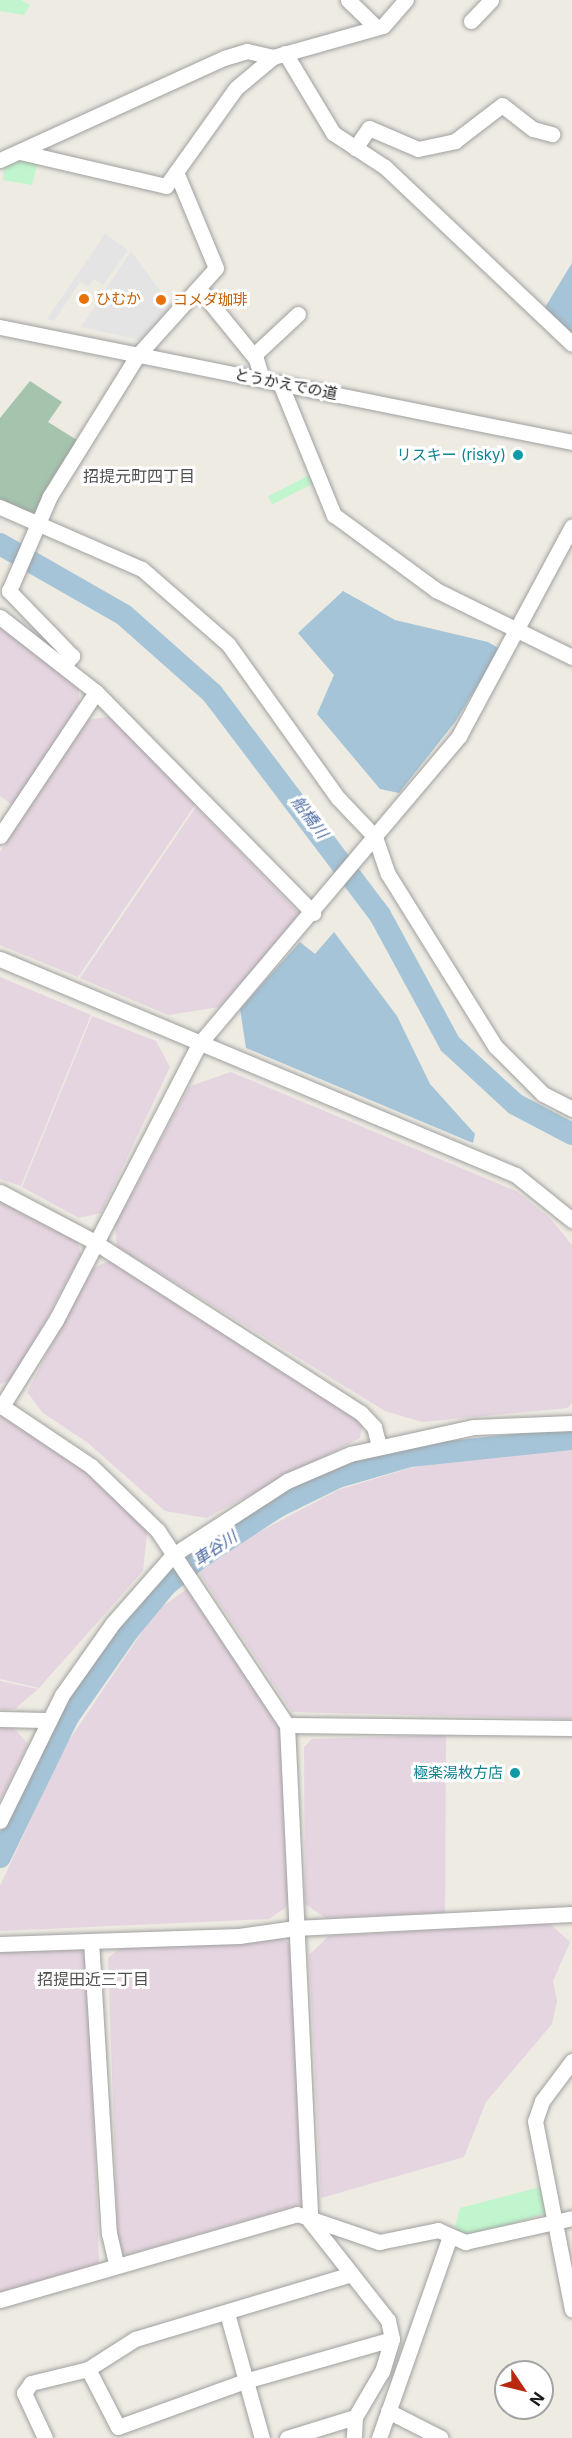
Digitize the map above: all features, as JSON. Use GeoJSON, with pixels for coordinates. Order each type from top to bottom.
{"type":"FeatureCollection","features":[{"type":"Feature","properties":{"kind":"street"},"geometry":{"type":"LineString","coordinates":[[348,0],[376,27]]}},
{"type":"Feature","properties":{"kind":"street"},"geometry":{"type":"LineString","coordinates":[[20,152],[149,184],[166,186],[236,88],[279,55],[376,27],[406,0]]}},
{"type":"Feature","properties":{"kind":"street"},"geometry":{"type":"LineString","coordinates":[[471,21],[491,0]]}},
{"type":"Feature","properties":{"kind":"street"},"geometry":{"type":"LineString","coordinates":[[0,160],[224,58],[247,51],[279,55],[333,133],[385,167],[572,344]]}},
{"type":"Feature","properties":{"kind":"street"},"geometry":{"type":"LineString","coordinates":[[355,148],[369,128],[418,149],[455,141],[502,105],[533,129],[552,134]]}},
{"type":"Feature","properties":{"kind":"street"},"geometry":{"type":"LineString","coordinates":[[65,664],[72,656],[9,591],[50,496],[137,356],[168,317],[200,290],[216,268],[176,172]]}},
{"type":"Feature","properties":{"kind":"street"},"geometry":{"type":"LineString","coordinates":[[200,290],[254,356],[262,379]]}},
{"type":"Feature","properties":{"kind":"street"},"geometry":{"type":"LineString","coordinates":[[254,356],[298,314]]}},
{"type":"Feature","properties":{"kind":"street","name":"とうかえでの道"},"geometry":{"type":"LineString","coordinates":[[0,327],[572,442]]}},
{"type":"Feature","properties":{"kind":"street"},"geometry":{"type":"LineString","coordinates":[[280,383],[334,515],[436,590],[514,626],[572,657]]}},
{"type":"Feature","properties":{"kind":"street"},"geometry":{"type":"LineString","coordinates":[[0,507],[38,528],[142,569],[196,614],[228,645],[370,842],[495,1046],[543,1094],[572,1109]]}},
{"type":"Feature","properties":{"kind":"street"},"geometry":{"type":"LineString","coordinates":[[354,2438],[355,2417],[382,2371],[392,2339],[388,2320],[310,2221],[287,1725],[158,1532],[91,1466],[1,1405],[56,1320],[93,1241],[199,1044],[313,913],[459,736],[514,626],[572,526]]}},
{"type":"Feature","properties":{"kind":"street"},"geometry":{"type":"LineString","coordinates":[[0,616],[65,664],[96,692],[313,913]]}},
{"type":"Feature","properties":{"kind":"street"},"geometry":{"type":"LineString","coordinates":[[0,836],[96,692]]}},
{"type":"Feature","properties":{"kind":"street"},"geometry":{"type":"LineString","coordinates":[[0,959],[516,1175],[572,1220]]}},
{"type":"Feature","properties":{"kind":"street"},"geometry":{"type":"LineString","coordinates":[[0,1192],[93,1241],[361,1413],[374,1427],[379,1446]]}},
{"type":"Feature","properties":{"kind":"street"},"geometry":{"type":"LineString","coordinates":[[0,1821],[46,1720],[113,1623],[177,1561],[287,1481],[379,1446],[474,1427],[572,1423]]}},
{"type":"Feature","properties":{"kind":"street"},"geometry":{"type":"LineString","coordinates":[[0,1719],[46,1720]]}},
{"type":"Feature","properties":{"kind":"street"},"geometry":{"type":"LineString","coordinates":[[287,1725],[572,1728]]}},
{"type":"Feature","properties":{"kind":"street"},"geometry":{"type":"LineString","coordinates":[[0,1944],[239,1936],[295,1928],[572,1914]]}},
{"type":"Feature","properties":{"kind":"street"},"geometry":{"type":"LineString","coordinates":[[91,1941],[109,2233],[116,2264]]}},
{"type":"Feature","properties":{"kind":"street"},"geometry":{"type":"LineString","coordinates":[[572,2061],[542,2102],[535,2121],[572,2309]]}},
{"type":"Feature","properties":{"kind":"street"},"geometry":{"type":"LineString","coordinates":[[0,2300],[116,2264],[297,2214],[310,2221],[379,2242],[438,2230],[465,2242],[572,2218]]}},
{"type":"Feature","properties":{"kind":"street"},"geometry":{"type":"LineString","coordinates":[[379,2438],[450,2236]]}},
{"type":"Feature","properties":{"kind":"street"},"geometry":{"type":"LineString","coordinates":[[45,2438],[24,2393],[31,2383],[88,2368],[135,2339],[351,2274]]}},
{"type":"Feature","properties":{"kind":"street"},"geometry":{"type":"LineString","coordinates":[[227,2313],[262,2438]]}},
{"type":"Feature","properties":{"kind":"street"},"geometry":{"type":"LineString","coordinates":[[88,2368],[121,2433],[245,2381],[392,2339]]}},
{"type":"Feature","properties":{"kind":"street"},"geometry":{"type":"LineString","coordinates":[[388,2411],[441,2438]]}},
{"type":"Feature","properties":{"kind":"street"},"geometry":{"type":"LineString","coordinates":[[287,2438],[355,2417]]}},
{"type":"Feature","properties":{"kind":"shaded area"},"geometry":{"type":"Polygon","coordinates":[[[105,234],[128,250],[103,285],[94,279],[88,286],[80,282],[54,321],[47,319],[105,234]]]}},
{"type":"Feature","properties":{"kind":"shaded area"},"geometry":{"type":"Polygon","coordinates":[[[131,251],[172,307],[145,341],[81,327],[131,251]]]}},
{"type":"Feature","properties":{"kind":"shaded area"},"geometry":{"type":"Polygon","coordinates":[[[0,622],[79,680],[79,703],[14,806],[0,796],[0,622]]]}},
{"type":"Feature","properties":{"kind":"shaded area"},"geometry":{"type":"Polygon","coordinates":[[[112,716],[195,805],[78,977],[0,945],[0,852],[88,720],[112,716]]]}},
{"type":"Feature","properties":{"kind":"shaded area"},"geometry":{"type":"Polygon","coordinates":[[[196,807],[300,914],[220,1007],[168,1015],[80,978],[196,807]]]}},
{"type":"Feature","properties":{"kind":"shaded area"},"geometry":{"type":"Polygon","coordinates":[[[0,977],[91,1015],[21,1186],[0,1179],[0,977]]]}},
{"type":"Feature","properties":{"kind":"shaded area"},"geometry":{"type":"Polygon","coordinates":[[[92,1016],[156,1041],[170,1067],[101,1213],[79,1218],[22,1187],[92,1016]]]}},
{"type":"Feature","properties":{"kind":"shaded area"},"geometry":{"type":"Polygon","coordinates":[[[231,1072],[516,1191],[550,1218],[572,1245],[572,1403],[568,1408],[422,1422],[385,1411],[117,1247],[115,1225],[190,1086],[231,1072]]]}},
{"type":"Feature","properties":{"kind":"shaded area"},"geometry":{"type":"Polygon","coordinates":[[[0,1196],[77,1239],[81,1254],[15,1379],[0,1384],[0,1196]]]}},
{"type":"Feature","properties":{"kind":"shaded area"},"geometry":{"type":"Polygon","coordinates":[[[109,1261],[355,1418],[362,1425],[360,1438],[206,1518],[165,1511],[88,1443],[43,1413],[27,1392],[91,1269],[109,1261]]]}},
{"type":"Feature","properties":{"kind":"shaded area"},"geometry":{"type":"Polygon","coordinates":[[[0,1416],[63,1451],[148,1525],[143,1571],[39,1688],[0,1679],[0,1416]]]}},
{"type":"Feature","properties":{"kind":"shaded area"},"geometry":{"type":"Polygon","coordinates":[[[572,1450],[572,1719],[292,1712],[200,1574],[201,1563],[338,1490],[410,1468],[487,1454],[572,1450]]]}},
{"type":"Feature","properties":{"kind":"shaded area"},"geometry":{"type":"Polygon","coordinates":[[[187,1589],[282,1729],[290,1897],[285,1908],[269,1919],[0,1931],[0,1886],[64,1748],[156,1611],[187,1589]]]}},
{"type":"Feature","properties":{"kind":"shaded area"},"geometry":{"type":"Polygon","coordinates":[[[0,1681],[38,1689],[15,1709],[0,1710],[0,1681]]]}},
{"type":"Feature","properties":{"kind":"shaded area"},"geometry":{"type":"Polygon","coordinates":[[[9,1723],[28,1744],[0,1801],[0,1724],[9,1723]]]}},
{"type":"Feature","properties":{"kind":"shaded area"},"geometry":{"type":"Polygon","coordinates":[[[446,1735],[445,1913],[326,1918],[305,1904],[304,1747],[312,1739],[446,1735]]]}},
{"type":"Feature","properties":{"kind":"shaded area"},"geometry":{"type":"Polygon","coordinates":[[[549,1923],[570,1942],[553,1981],[557,2001],[552,2024],[486,2102],[464,2157],[321,2198],[309,1955],[329,1936],[549,1923]]]}},
{"type":"Feature","properties":{"kind":"shaded area"},"geometry":{"type":"Polygon","coordinates":[[[279,1935],[291,1946],[302,2204],[126,2255],[118,2247],[108,1958],[125,1944],[279,1935]]]}},
{"type":"Feature","properties":{"kind":"shaded area"},"geometry":{"type":"Polygon","coordinates":[[[76,1945],[88,1953],[99,2263],[0,2293],[0,1950],[76,1945]]]}},
{"type":"Feature","properties":{"kind":"green space"},"geometry":{"type":"Polygon","coordinates":[[[0,0],[21,0],[30,5],[24,15],[0,11],[0,0]]]}},
{"type":"Feature","properties":{"kind":"green space"},"geometry":{"type":"Polygon","coordinates":[[[19,155],[38,162],[32,185],[3,180],[5,161],[19,155]]]}},
{"type":"Feature","properties":{"kind":"green space"},"geometry":{"type":"Polygon","coordinates":[[[30,381],[62,402],[48,422],[80,442],[37,518],[0,499],[0,418],[30,381]]]}},
{"type":"Feature","properties":{"kind":"green space"},"geometry":{"type":"Polygon","coordinates":[[[310,475],[314,483],[272,504],[268,496],[310,475]]]}},
{"type":"Feature","properties":{"kind":"green space"},"geometry":{"type":"Polygon","coordinates":[[[540,2187],[546,2213],[468,2237],[454,2231],[460,2208],[540,2187]]]}},
{"type":"Feature","properties":{"kind":"water"},"geometry":{"type":"Polygon","coordinates":[[[572,263],[572,341],[544,309],[572,263]]]}},
{"type":"Feature","properties":{"kind":"water"},"geometry":{"type":"Polygon","coordinates":[[[343,591],[395,620],[488,642],[500,649],[455,722],[399,793],[380,789],[317,714],[334,675],[298,633],[343,591]]]}},
{"type":"Feature","properties":{"kind":"water"},"geometry":{"type":"Polygon","coordinates":[[[334,932],[397,1016],[430,1084],[475,1134],[473,1143],[246,1048],[240,1009],[300,942],[315,954],[334,932]]]}},
{"type":"Feature","properties":{"kind":"waterway","name":"船橋川"},"geometry":{"type":"LineString","coordinates":[[0,544],[124,615],[212,693],[380,915],[450,1044],[515,1104],[572,1134]]}},
{"type":"Feature","properties":{"kind":"waterway","name":"車谷川"},"geometry":{"type":"LineString","coordinates":[[0,1857],[68,1717],[128,1631],[166,1585],[198,1559],[277,1507],[338,1477],[410,1456],[572,1439]]}},
{"type":"Feature","properties":{"kind":"place","name":"ひむか"},"geometry":{"type":"Point","coordinates":[84,299]}},
{"type":"Feature","properties":{"kind":"place","name":"コメダ珈琲"},"geometry":{"type":"Point","coordinates":[161,300]}},
{"type":"Feature","properties":{"kind":"place","name":"リスキー (risky)"},"geometry":{"type":"Point","coordinates":[518,455]}},
{"type":"Feature","properties":{"kind":"place","name":"極楽湯枚方店"},"geometry":{"type":"Point","coordinates":[515,1773]}},
{"type":"Feature","properties":{"kind":"district","name":"招提元町四丁目"},"geometry":{"type":"Point","coordinates":[139,476]}},
{"type":"Feature","properties":{"kind":"district","name":"招提田近三丁目"},"geometry":{"type":"Point","coordinates":[93,1979]}}]}
